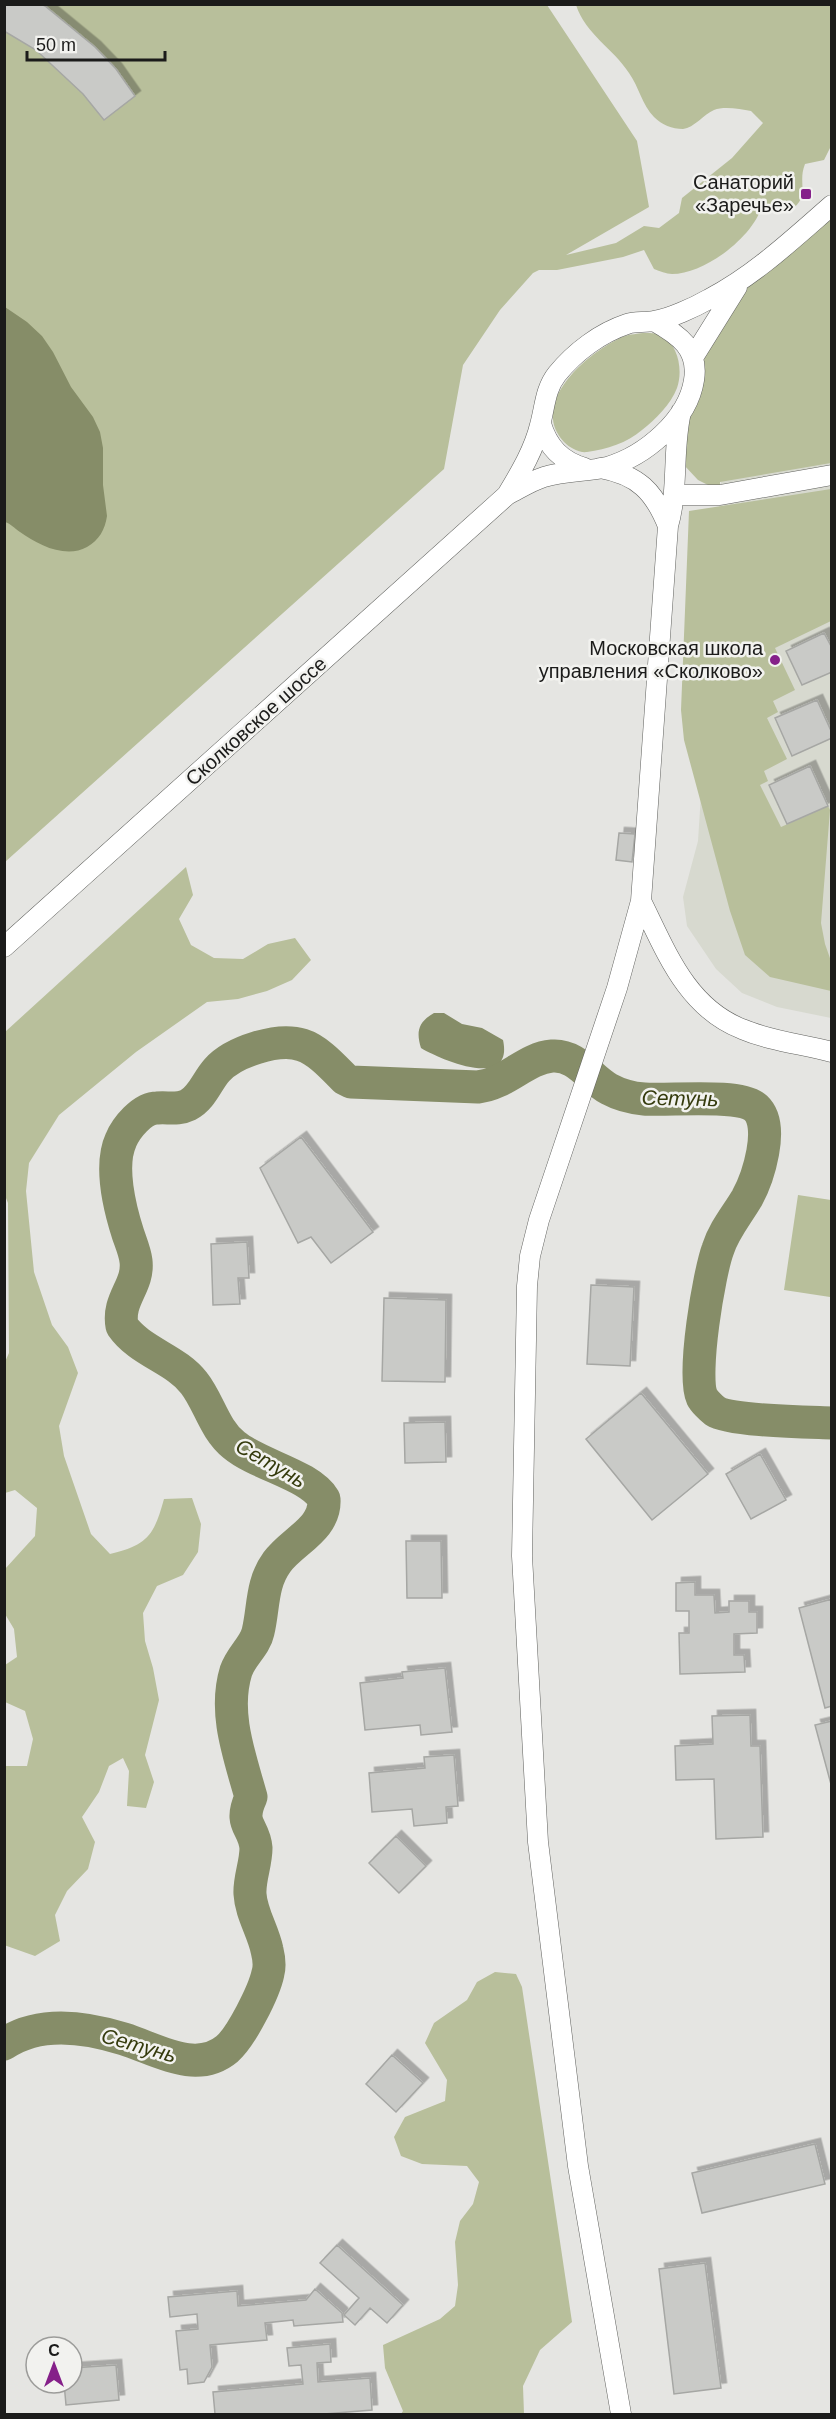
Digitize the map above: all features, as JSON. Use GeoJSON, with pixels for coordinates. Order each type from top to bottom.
{"type":"FeatureCollection","features":[{"type":"Feature","properties":{"kind":"street"},"geometry":{"type":"LineString","coordinates":[[507,495],[528,457],[541,424],[548,390],[555,375],[587,344],[626,324],[654,321],[706,301],[742,281],[831,205]]}},
{"type":"Feature","properties":{"kind":"street"},"geometry":{"type":"LineString","coordinates":[[694,356],[742,281]]}},
{"type":"Feature","properties":{"kind":"street"},"geometry":{"type":"LineString","coordinates":[[507,495],[543,477],[618,463],[636,454],[670,426],[681,412],[694,386],[696,371],[694,356],[687,344],[676,333],[654,321]]}},
{"type":"Feature","properties":{"kind":"street"},"geometry":{"type":"LineString","coordinates":[[621,2415],[578,2166],[538,1842],[522,1556],[526,1286],[530,1256],[539,1220],[617,988],[641,901],[668,526],[676,495],[676,442],[681,412]]}},
{"type":"Feature","properties":{"kind":"street"},"geometry":{"type":"LineString","coordinates":[[541,424],[548,442],[564,460],[638,481],[650,492],[668,526]]}},
{"type":"Feature","properties":{"kind":"street"},"geometry":{"type":"LineString","coordinates":[[676,495],[720,495],[831,475]]}},
{"type":"Feature","properties":{"kind":"street","name":"Сколковское шоссе"},"geometry":{"type":"LineString","coordinates":[[4,947],[507,495]]}},
{"type":"Feature","properties":{"kind":"street"},"geometry":{"type":"LineString","coordinates":[[641,901],[679,976],[695,998],[710,1010],[742,1029],[787,1043],[831,1052]]}},
{"type":"Feature","properties":{"kind":"shaded area"},"geometry":{"type":"Polygon","coordinates":[[[5,5],[547,5],[637,141],[649,207],[566,255],[616,243],[644,226],[659,228],[679,213],[682,198],[732,158],[763,123],[751,111],[727,108],[714,110],[683,129],[660,122],[646,107],[623,64],[586,25],[576,5],[831,5],[831,146],[824,160],[805,164],[802,194],[797,205],[791,210],[772,205],[762,206],[749,230],[738,241],[713,261],[699,268],[670,274],[654,269],[644,250],[623,257],[557,270],[539,270],[533,273],[500,310],[463,365],[444,469],[5,862],[5,5]]]}},
{"type":"Feature","properties":{"kind":"shaded area"},"geometry":{"type":"Polygon","coordinates":[[[831,213],[831,463],[720,482],[720,487],[708,485],[698,480],[683,464],[684,428],[700,398],[705,352],[727,309],[766,268],[831,213]]]}},
{"type":"Feature","properties":{"kind":"shaded area","name":"Московская школа управления «Сколково»"},"geometry":{"type":"Polygon","coordinates":[[[831,274],[831,1018],[777,1007],[742,993],[716,969],[687,926],[683,897],[698,841],[721,482],[727,476],[831,274]]]}},
{"type":"Feature","properties":{"kind":"shaded area"},"geometry":{"type":"Polygon","coordinates":[[[5,307],[42,336],[100,432],[107,516],[105,526],[98,538],[79,550],[61,551],[44,546],[5,522],[5,307]]]}},
{"type":"Feature","properties":{"kind":"shaded area"},"geometry":{"type":"Polygon","coordinates":[[[643,333],[661,335],[667,339],[676,352],[680,374],[671,400],[636,435],[623,442],[587,452],[572,448],[564,442],[555,427],[553,411],[558,395],[581,365],[596,353],[625,336],[643,333]]]}},
{"type":"Feature","properties":{"kind":"shaded area"},"geometry":{"type":"Polygon","coordinates":[[[831,489],[831,621],[775,648],[795,690],[773,701],[778,712],[767,718],[787,759],[764,771],[768,781],[760,785],[781,827],[828,806],[830,810],[821,923],[831,961],[831,991],[770,977],[745,955],[730,911],[684,740],[681,710],[689,511],[831,489]]]}},
{"type":"Feature","properties":{"kind":"shaded area"},"geometry":{"type":"Polygon","coordinates":[[[186,867],[193,895],[179,919],[191,945],[214,958],[243,959],[268,944],[295,938],[311,960],[292,980],[267,991],[238,999],[207,1002],[136,1052],[59,1115],[29,1163],[26,1191],[34,1272],[52,1325],[68,1347],[78,1373],[59,1426],[64,1456],[91,1534],[110,1554],[133,1547],[148,1537],[153,1530],[164,1499],[192,1498],[201,1524],[198,1552],[183,1575],[157,1586],[143,1613],[145,1641],[159,1700],[145,1755],[154,1782],[146,1808],[127,1806],[129,1771],[123,1758],[109,1766],[99,1792],[82,1817],[95,1842],[88,1869],[67,1891],[55,1915],[60,1941],[35,1956],[4,1945],[5,1766],[27,1766],[33,1739],[25,1711],[5,1702],[5,1665],[17,1657],[14,1629],[5,1614],[5,1569],[35,1536],[37,1508],[15,1490],[5,1493],[4,1364],[9,1353],[8,1203],[4,1193],[5,1032],[186,867]]]}},
{"type":"Feature","properties":{"kind":"shaded area"},"geometry":{"type":"Polygon","coordinates":[[[434,1013],[444,1013],[462,1024],[482,1028],[503,1040],[503,1055],[498,1064],[487,1068],[474,1068],[444,1059],[421,1048],[420,1028],[425,1020],[434,1013]]]}},
{"type":"Feature","properties":{"kind":"shaded area"},"geometry":{"type":"Polygon","coordinates":[[[798,1195],[831,1200],[830,1297],[784,1290],[798,1195]]]}},
{"type":"Feature","properties":{"kind":"shaded area"},"geometry":{"type":"Polygon","coordinates":[[[495,1972],[516,1974],[522,1987],[572,2322],[540,2350],[523,2386],[524,2414],[401,2414],[403,2411],[385,2368],[383,2345],[440,2319],[455,2306],[458,2285],[455,2242],[460,2221],[473,2204],[479,2182],[467,2166],[422,2164],[401,2156],[394,2137],[405,2117],[445,2101],[447,2080],[425,2043],[434,2023],[467,2000],[477,1982],[495,1972]]]}},
{"type":"Feature","properties":{"kind":"building"},"geometry":{"type":"Polygon","coordinates":[[[4,4],[41,4],[45,6],[95,47],[116,69],[135,96],[104,120],[83,94],[36,50],[4,31],[4,4]]]}},
{"type":"Feature","properties":{"kind":"building"},"geometry":{"type":"Polygon","coordinates":[[[824,633],[832,648],[832,672],[802,685],[786,651],[824,633]]]}},
{"type":"Feature","properties":{"kind":"building"},"geometry":{"type":"Polygon","coordinates":[[[817,700],[832,733],[832,738],[792,756],[775,718],[817,700]]]}},
{"type":"Feature","properties":{"kind":"building"},"geometry":{"type":"Polygon","coordinates":[[[810,766],[828,806],[787,824],[769,785],[810,766]]]}},
{"type":"Feature","properties":{"kind":"building"},"geometry":{"type":"Polygon","coordinates":[[[619,833],[635,834],[632,862],[616,860],[619,833]]]}},
{"type":"Feature","properties":{"kind":"building"},"geometry":{"type":"Polygon","coordinates":[[[301,1137],[373,1232],[331,1263],[311,1237],[298,1243],[260,1168],[301,1137]]]}},
{"type":"Feature","properties":{"kind":"building"},"geometry":{"type":"Polygon","coordinates":[[[247,1242],[249,1278],[238,1278],[240,1304],[213,1305],[211,1244],[247,1242]]]}},
{"type":"Feature","properties":{"kind":"building"},"geometry":{"type":"Polygon","coordinates":[[[591,1285],[634,1287],[630,1366],[587,1364],[591,1285]]]}},
{"type":"Feature","properties":{"kind":"building"},"geometry":{"type":"Polygon","coordinates":[[[384,1298],[446,1300],[445,1382],[382,1381],[384,1298]]]}},
{"type":"Feature","properties":{"kind":"building"},"geometry":{"type":"Polygon","coordinates":[[[641,1393],[708,1474],[652,1520],[586,1439],[641,1393]]]}},
{"type":"Feature","properties":{"kind":"building"},"geometry":{"type":"Polygon","coordinates":[[[445,1422],[446,1462],[405,1463],[404,1423],[445,1422]]]}},
{"type":"Feature","properties":{"kind":"building"},"geometry":{"type":"Polygon","coordinates":[[[760,1454],[786,1500],[751,1519],[726,1474],[760,1454]]]}},
{"type":"Feature","properties":{"kind":"building"},"geometry":{"type":"Polygon","coordinates":[[[406,1541],[441,1541],[442,1598],[407,1598],[406,1541]]]}},
{"type":"Feature","properties":{"kind":"building"},"geometry":{"type":"Polygon","coordinates":[[[695,1582],[695,1595],[714,1595],[715,1613],[729,1612],[729,1601],[749,1601],[749,1612],[757,1612],[757,1633],[734,1634],[734,1655],[744,1655],[745,1672],[680,1674],[679,1633],[689,1633],[689,1611],[676,1611],[676,1583],[695,1582]]]}},
{"type":"Feature","properties":{"kind":"building"},"geometry":{"type":"Polygon","coordinates":[[[832,1599],[832,1706],[825,1708],[799,1608],[832,1599]]]}},
{"type":"Feature","properties":{"kind":"building"},"geometry":{"type":"Polygon","coordinates":[[[445,1668],[452,1732],[421,1735],[420,1725],[365,1730],[360,1683],[403,1678],[402,1672],[445,1668]]]}},
{"type":"Feature","properties":{"kind":"building"},"geometry":{"type":"Polygon","coordinates":[[[750,1715],[751,1746],[760,1746],[763,1837],[716,1839],[714,1779],[676,1780],[675,1746],[713,1744],[712,1716],[750,1715]]]}},
{"type":"Feature","properties":{"kind":"building"},"geometry":{"type":"Polygon","coordinates":[[[832,1721],[832,1788],[815,1725],[832,1721]]]}},
{"type":"Feature","properties":{"kind":"building"},"geometry":{"type":"Polygon","coordinates":[[[454,1755],[458,1806],[446,1807],[447,1823],[414,1826],[412,1809],[372,1812],[369,1773],[425,1768],[424,1757],[454,1755]]]}},
{"type":"Feature","properties":{"kind":"building"},"geometry":{"type":"Polygon","coordinates":[[[396,1836],[426,1866],[399,1893],[369,1863],[396,1836]]]}},
{"type":"Feature","properties":{"kind":"building"},"geometry":{"type":"Polygon","coordinates":[[[392,2055],[423,2083],[396,2112],[366,2084],[392,2055]]]}},
{"type":"Feature","properties":{"kind":"building"},"geometry":{"type":"Polygon","coordinates":[[[815,2144],[825,2184],[702,2213],[692,2173],[815,2144]]]}},
{"type":"Feature","properties":{"kind":"building"},"geometry":{"type":"Polygon","coordinates":[[[337,2245],[403,2305],[387,2323],[370,2308],[355,2325],[344,2315],[359,2298],[320,2263],[337,2245]]]}},
{"type":"Feature","properties":{"kind":"building"},"geometry":{"type":"Polygon","coordinates":[[[705,2263],[721,2388],[674,2394],[659,2269],[705,2263]]]}},
{"type":"Feature","properties":{"kind":"building"},"geometry":{"type":"Polygon","coordinates":[[[315,2289],[342,2313],[343,2322],[294,2326],[293,2320],[265,2323],[267,2340],[210,2345],[212,2367],[204,2382],[188,2384],[187,2369],[180,2370],[176,2331],[198,2329],[197,2314],[170,2317],[168,2297],[237,2291],[238,2306],[306,2300],[315,2289]]]}},
{"type":"Feature","properties":{"kind":"building"},"geometry":{"type":"Polygon","coordinates":[[[330,2344],[331,2362],[317,2363],[318,2382],[370,2378],[372,2410],[324,2414],[215,2414],[213,2392],[303,2384],[301,2365],[289,2366],[287,2348],[330,2344]]]}},
{"type":"Feature","properties":{"kind":"building"},"geometry":{"type":"Polygon","coordinates":[[[116,2365],[119,2400],[66,2405],[65,2395],[84,2395],[84,2367],[116,2365]]]}},
{"type":"Feature","properties":{"kind":"waterway","name":"Сетунь"},"geometry":{"type":"LineString","coordinates":[[4,2044],[32,2031],[79,2029],[124,2039],[176,2058],[202,2060],[215,2056],[233,2043],[251,2014],[269,1970],[267,1950],[250,1894],[256,1848],[246,1820],[251,1797],[234,1735],[232,1687],[238,1666],[256,1637],[266,1587],[272,1570],[283,1554],[307,1534],[320,1519],[324,1499],[307,1483],[234,1445],[221,1431],[194,1383],[178,1368],[138,1342],[122,1326],[122,1308],[134,1278],[136,1261],[119,1200],[116,1162],[123,1135],[140,1115],[151,1109],[177,1108],[188,1105],[197,1098],[213,1074],[224,1063],[256,1048],[281,1043],[308,1047],[351,1082],[478,1087],[498,1081],[533,1061],[561,1056],[576,1063],[602,1085],[626,1096],[644,1099],[720,1099],[748,1103],[762,1116],[763,1152],[747,1198],[724,1235],[714,1261],[700,1347],[699,1385],[702,1397],[715,1411],[736,1417],[832,1423]]}},
{"type":"Feature","properties":{"kind":"place","name":"Санаторий «Заречье»"},"geometry":{"type":"Point","coordinates":[806,194]}},
{"type":"Feature","properties":{"kind":"place","name":"Московская школа управления «Сколково»"},"geometry":{"type":"Point","coordinates":[775,660]}}]}
